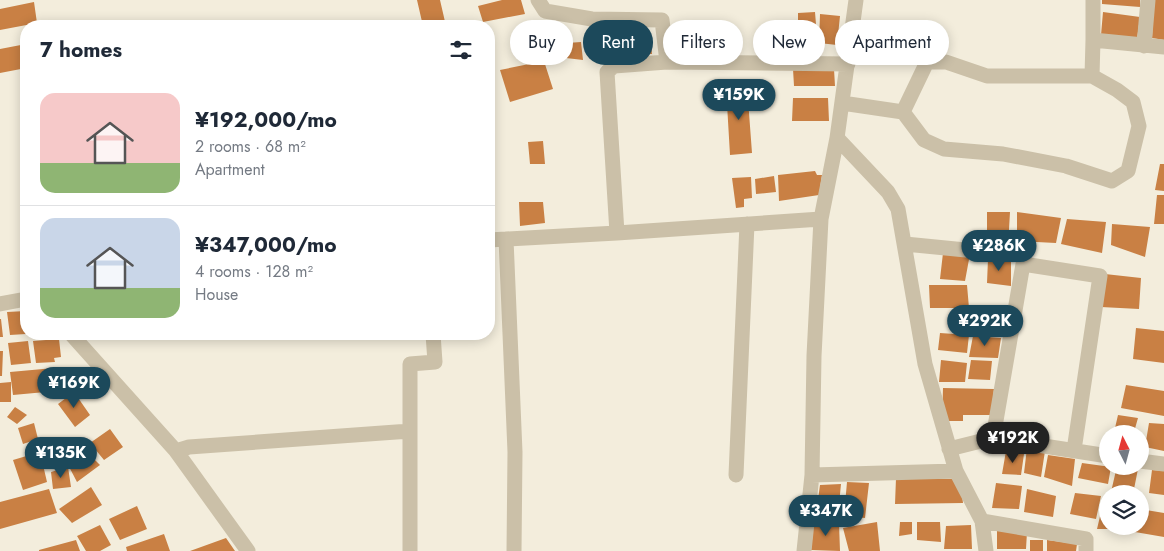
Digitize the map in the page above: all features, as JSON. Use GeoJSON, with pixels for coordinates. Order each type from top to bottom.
{"type":"FeatureCollection","features":[{"type":"Feature","properties":{"kind":"street"},"geometry":{"type":"LineString","coordinates":[[538,0],[545,11],[592,19],[662,20],[663,28]]}},
{"type":"Feature","properties":{"kind":"street"},"geometry":{"type":"LineString","coordinates":[[854,20],[856,0]]}},
{"type":"Feature","properties":{"kind":"street"},"geometry":{"type":"LineString","coordinates":[[1092,76],[1093,0]]}},
{"type":"Feature","properties":{"kind":"street"},"geometry":{"type":"LineString","coordinates":[[1144,46],[1148,0]]}},
{"type":"Feature","properties":{"kind":"street"},"geometry":{"type":"LineString","coordinates":[[1093,40],[1164,47]]}},
{"type":"Feature","properties":{"kind":"street"},"geometry":{"type":"LineString","coordinates":[[617,233],[607,72],[614,66],[663,62]]}},
{"type":"Feature","properties":{"kind":"street"},"geometry":{"type":"LineString","coordinates":[[842,103],[904,112],[924,140],[944,149],[1004,154],[1066,166],[1112,181],[1128,171],[1139,126],[1133,102],[1117,90],[1092,76],[987,76],[946,62],[927,62],[904,112]]}},
{"type":"Feature","properties":{"kind":"street"},"geometry":{"type":"LineString","coordinates":[[743,63],[835,64]]}},
{"type":"Feature","properties":{"kind":"street"},"geometry":{"type":"LineString","coordinates":[[804,551],[812,475],[814,356],[821,219],[837,138],[848,65]]}},
{"type":"Feature","properties":{"kind":"street"},"geometry":{"type":"LineString","coordinates":[[837,138],[888,192],[898,209],[925,364],[956,471],[982,521],[986,551]]}},
{"type":"Feature","properties":{"kind":"street"},"geometry":{"type":"LineString","coordinates":[[495,240],[821,219]]}},
{"type":"Feature","properties":{"kind":"street"},"geometry":{"type":"LineString","coordinates":[[736,474],[747,224]]}},
{"type":"Feature","properties":{"kind":"street"},"geometry":{"type":"LineString","coordinates":[[506,239],[514,452],[514,551]]}},
{"type":"Feature","properties":{"kind":"street"},"geometry":{"type":"LineString","coordinates":[[905,244],[996,253]]}},
{"type":"Feature","properties":{"kind":"street"},"geometry":{"type":"LineString","coordinates":[[993,438],[1023,264],[1100,276],[1074,450]]}},
{"type":"Feature","properties":{"kind":"street"},"geometry":{"type":"LineString","coordinates":[[0,304],[20,300]]}},
{"type":"Feature","properties":{"kind":"street"},"geometry":{"type":"LineString","coordinates":[[76,340],[176,451],[248,551]]}},
{"type":"Feature","properties":{"kind":"street"},"geometry":{"type":"LineString","coordinates":[[410,551],[410,364],[435,362],[433,340]]}},
{"type":"Feature","properties":{"kind":"street"},"geometry":{"type":"LineString","coordinates":[[176,451],[189,447],[410,431]]}},
{"type":"Feature","properties":{"kind":"street"},"geometry":{"type":"LineString","coordinates":[[949,449],[993,438],[1099,454]]}},
{"type":"Feature","properties":{"kind":"street"},"geometry":{"type":"LineString","coordinates":[[1149,462],[1164,464]]}},
{"type":"Feature","properties":{"kind":"street"},"geometry":{"type":"LineString","coordinates":[[812,475],[956,471]]}},
{"type":"Feature","properties":{"kind":"street"},"geometry":{"type":"LineString","coordinates":[[982,521],[1086,539],[1086,551]]}},
{"type":"Feature","properties":{"kind":"building"},"geometry":{"type":"Polygon","coordinates":[[[417,0],[440,0],[445,20],[422,20],[417,0]]]}},
{"type":"Feature","properties":{"kind":"building"},"geometry":{"type":"Polygon","coordinates":[[[502,0],[521,0],[525,14],[494,20],[482,20],[478,6],[502,0]]]}},
{"type":"Feature","properties":{"kind":"building"},"geometry":{"type":"Polygon","coordinates":[[[1102,0],[1140,0],[1140,7],[1102,4],[1102,0]]]}},
{"type":"Feature","properties":{"kind":"building"},"geometry":{"type":"Polygon","coordinates":[[[1154,0],[1164,0],[1164,40],[1152,38],[1154,0]]]}},
{"type":"Feature","properties":{"kind":"building"},"geometry":{"type":"Polygon","coordinates":[[[34,2],[37,20],[20,20],[20,26],[0,30],[0,9],[34,2]]]}},
{"type":"Feature","properties":{"kind":"building"},"geometry":{"type":"Polygon","coordinates":[[[815,12],[816,20],[798,20],[798,13],[815,12]]]}},
{"type":"Feature","properties":{"kind":"building"},"geometry":{"type":"Polygon","coordinates":[[[1103,12],[1140,17],[1137,39],[1101,35],[1103,12]]]}},
{"type":"Feature","properties":{"kind":"building"},"geometry":{"type":"Polygon","coordinates":[[[820,14],[840,16],[840,20],[835,20],[835,45],[825,44],[825,20],[820,20],[820,14]]]}},
{"type":"Feature","properties":{"kind":"building"},"geometry":{"type":"Polygon","coordinates":[[[581,42],[583,60],[573,59],[573,43],[581,42]]]}},
{"type":"Feature","properties":{"kind":"building"},"geometry":{"type":"Polygon","coordinates":[[[20,45],[20,69],[0,73],[0,49],[20,45]]]}},
{"type":"Feature","properties":{"kind":"building"},"geometry":{"type":"Polygon","coordinates":[[[524,65],[545,65],[553,89],[510,102],[500,70],[524,65]]]}},
{"type":"Feature","properties":{"kind":"building"},"geometry":{"type":"Polygon","coordinates":[[[793,69],[834,69],[835,86],[794,86],[793,69]]]}},
{"type":"Feature","properties":{"kind":"building"},"geometry":{"type":"Polygon","coordinates":[[[747,86],[752,153],[730,155],[726,87],[747,86]]]}},
{"type":"Feature","properties":{"kind":"building"},"geometry":{"type":"Polygon","coordinates":[[[793,98],[828,98],[829,121],[792,121],[793,98]]]}},
{"type":"Feature","properties":{"kind":"building"},"geometry":{"type":"Polygon","coordinates":[[[543,141],[545,164],[530,164],[528,142],[543,141]]]}},
{"type":"Feature","properties":{"kind":"building"},"geometry":{"type":"Polygon","coordinates":[[[1160,164],[1164,164],[1164,191],[1155,190],[1160,164]]]}},
{"type":"Feature","properties":{"kind":"building"},"geometry":{"type":"Polygon","coordinates":[[[815,171],[817,175],[822,175],[819,195],[779,201],[778,175],[815,171]]]}},
{"type":"Feature","properties":{"kind":"building"},"geometry":{"type":"Polygon","coordinates":[[[774,176],[776,192],[756,194],[755,179],[774,176]]]}},
{"type":"Feature","properties":{"kind":"building"},"geometry":{"type":"Polygon","coordinates":[[[751,177],[752,198],[744,199],[744,207],[736,208],[732,178],[751,177]]]}},
{"type":"Feature","properties":{"kind":"building"},"geometry":{"type":"Polygon","coordinates":[[[1157,195],[1164,195],[1164,224],[1154,224],[1157,195]]]}},
{"type":"Feature","properties":{"kind":"building"},"geometry":{"type":"Polygon","coordinates":[[[519,202],[543,202],[545,223],[520,226],[519,202]]]}},
{"type":"Feature","properties":{"kind":"building"},"geometry":{"type":"Polygon","coordinates":[[[987,212],[1010,212],[1008,247],[987,246],[987,212]]]}},
{"type":"Feature","properties":{"kind":"building"},"geometry":{"type":"Polygon","coordinates":[[[1017,212],[1061,218],[1056,243],[1017,241],[1017,212]]]}},
{"type":"Feature","properties":{"kind":"building"},"geometry":{"type":"Polygon","coordinates":[[[1067,219],[1106,222],[1102,253],[1061,244],[1067,219]]]}},
{"type":"Feature","properties":{"kind":"building"},"geometry":{"type":"Polygon","coordinates":[[[1112,224],[1150,227],[1145,257],[1111,245],[1112,224]]]}},
{"type":"Feature","properties":{"kind":"building"},"geometry":{"type":"Polygon","coordinates":[[[943,253],[970,254],[965,281],[940,279],[943,253]]]}},
{"type":"Feature","properties":{"kind":"building"},"geometry":{"type":"Polygon","coordinates":[[[988,259],[1011,261],[1011,286],[987,283],[988,259]]]}},
{"type":"Feature","properties":{"kind":"building"},"geometry":{"type":"Polygon","coordinates":[[[1105,274],[1141,278],[1139,309],[1101,307],[1105,274]]]}},
{"type":"Feature","properties":{"kind":"building"},"geometry":{"type":"Polygon","coordinates":[[[929,285],[967,285],[969,308],[930,308],[929,285]]]}},
{"type":"Feature","properties":{"kind":"building"},"geometry":{"type":"Polygon","coordinates":[[[986,309],[985,335],[971,333],[973,310],[986,309]]]}},
{"type":"Feature","properties":{"kind":"building"},"geometry":{"type":"Polygon","coordinates":[[[20,311],[20,334],[10,335],[7,312],[20,311]]]}},
{"type":"Feature","properties":{"kind":"building"},"geometry":{"type":"Polygon","coordinates":[[[992,311],[1006,311],[1006,329],[992,329],[992,311]]]}},
{"type":"Feature","properties":{"kind":"building"},"geometry":{"type":"Polygon","coordinates":[[[1,319],[3,337],[0,337],[1,319]]]}},
{"type":"Feature","properties":{"kind":"building"},"geometry":{"type":"Polygon","coordinates":[[[1136,328],[1164,331],[1164,363],[1133,359],[1136,328]]]}},
{"type":"Feature","properties":{"kind":"building"},"geometry":{"type":"Polygon","coordinates":[[[940,333],[969,335],[967,353],[938,350],[940,333]]]}},
{"type":"Feature","properties":{"kind":"building"},"geometry":{"type":"Polygon","coordinates":[[[973,336],[1001,338],[998,358],[969,357],[973,336]]]}},
{"type":"Feature","properties":{"kind":"building"},"geometry":{"type":"Polygon","coordinates":[[[59,340],[61,357],[54,358],[55,362],[36,363],[33,341],[59,340]]]}},
{"type":"Feature","properties":{"kind":"building"},"geometry":{"type":"Polygon","coordinates":[[[28,341],[31,363],[11,365],[8,343],[28,341]]]}},
{"type":"Feature","properties":{"kind":"building"},"geometry":{"type":"Polygon","coordinates":[[[0,351],[3,351],[2,376],[0,376],[0,351]]]}},
{"type":"Feature","properties":{"kind":"building"},"geometry":{"type":"Polygon","coordinates":[[[941,360],[967,363],[965,382],[939,382],[941,360]]]}},
{"type":"Feature","properties":{"kind":"building"},"geometry":{"type":"Polygon","coordinates":[[[971,360],[992,361],[990,380],[968,379],[971,360]]]}},
{"type":"Feature","properties":{"kind":"building"},"geometry":{"type":"Polygon","coordinates":[[[65,367],[67,390],[13,395],[10,372],[65,367]]]}},
{"type":"Feature","properties":{"kind":"building"},"geometry":{"type":"Polygon","coordinates":[[[11,382],[11,402],[0,402],[0,383],[11,382]]]}},
{"type":"Feature","properties":{"kind":"building"},"geometry":{"type":"Polygon","coordinates":[[[1126,385],[1164,391],[1164,416],[1121,408],[1126,385]]]}},
{"type":"Feature","properties":{"kind":"building"},"geometry":{"type":"Polygon","coordinates":[[[943,388],[994,389],[991,415],[963,415],[963,421],[942,421],[943,388]]]}},
{"type":"Feature","properties":{"kind":"building"},"geometry":{"type":"Polygon","coordinates":[[[74,392],[90,415],[75,427],[58,404],[74,392]]]}},
{"type":"Feature","properties":{"kind":"building"},"geometry":{"type":"Polygon","coordinates":[[[15,407],[27,415],[17,424],[7,417],[15,407]]]}},
{"type":"Feature","properties":{"kind":"building"},"geometry":{"type":"Polygon","coordinates":[[[1118,415],[1138,418],[1136,425],[1116,425],[1118,415]]]}},
{"type":"Feature","properties":{"kind":"building"},"geometry":{"type":"Polygon","coordinates":[[[34,423],[38,439],[23,444],[18,428],[34,423]]]}},
{"type":"Feature","properties":{"kind":"building"},"geometry":{"type":"Polygon","coordinates":[[[1149,423],[1164,424],[1164,451],[1149,448],[1149,423]]]}},
{"type":"Feature","properties":{"kind":"building"},"geometry":{"type":"Polygon","coordinates":[[[110,429],[123,447],[104,460],[90,443],[110,429]]]}},
{"type":"Feature","properties":{"kind":"building"},"geometry":{"type":"Polygon","coordinates":[[[1027,448],[1045,451],[1041,477],[1024,473],[1027,448]]]}},
{"type":"Feature","properties":{"kind":"building"},"geometry":{"type":"Polygon","coordinates":[[[84,449],[100,465],[77,482],[65,459],[84,449]]]}},
{"type":"Feature","properties":{"kind":"building"},"geometry":{"type":"Polygon","coordinates":[[[1006,451],[1024,454],[1021,475],[1002,474],[1006,451]]]}},
{"type":"Feature","properties":{"kind":"building"},"geometry":{"type":"Polygon","coordinates":[[[40,452],[47,482],[23,490],[13,460],[40,452]]]}},
{"type":"Feature","properties":{"kind":"building"},"geometry":{"type":"Polygon","coordinates":[[[1048,455],[1075,459],[1072,486],[1044,477],[1048,455]]]}},
{"type":"Feature","properties":{"kind":"building"},"geometry":{"type":"Polygon","coordinates":[[[1082,463],[1099,465],[1099,475],[1110,475],[1108,484],[1078,478],[1082,463]]]}},
{"type":"Feature","properties":{"kind":"building"},"geometry":{"type":"Polygon","coordinates":[[[68,467],[71,487],[53,489],[51,472],[68,467]]]}},
{"type":"Feature","properties":{"kind":"building"},"geometry":{"type":"Polygon","coordinates":[[[1152,470],[1164,471],[1164,495],[1149,493],[1152,470]]]}},
{"type":"Feature","properties":{"kind":"building"},"geometry":{"type":"Polygon","coordinates":[[[1115,475],[1137,475],[1135,485],[1113,485],[1115,475]]]}},
{"type":"Feature","properties":{"kind":"building"},"geometry":{"type":"Polygon","coordinates":[[[896,478],[960,479],[963,503],[895,504],[896,478]]]}},
{"type":"Feature","properties":{"kind":"building"},"geometry":{"type":"Polygon","coordinates":[[[847,482],[869,483],[865,518],[844,516],[847,482]]]}},
{"type":"Feature","properties":{"kind":"building"},"geometry":{"type":"Polygon","coordinates":[[[996,483],[1022,486],[1019,509],[992,508],[996,483]]]}},
{"type":"Feature","properties":{"kind":"building"},"geometry":{"type":"Polygon","coordinates":[[[841,484],[838,515],[816,514],[820,485],[841,484]]]}},
{"type":"Feature","properties":{"kind":"building"},"geometry":{"type":"Polygon","coordinates":[[[91,487],[102,505],[72,523],[59,509],[91,487]]]}},
{"type":"Feature","properties":{"kind":"building"},"geometry":{"type":"Polygon","coordinates":[[[49,489],[57,513],[0,529],[0,502],[49,489]]]}},
{"type":"Feature","properties":{"kind":"building"},"geometry":{"type":"Polygon","coordinates":[[[1027,489],[1056,496],[1053,517],[1024,512],[1027,489]]]}},
{"type":"Feature","properties":{"kind":"building"},"geometry":{"type":"Polygon","coordinates":[[[1075,493],[1099,496],[1096,519],[1070,514],[1075,493]]]}},
{"type":"Feature","properties":{"kind":"building"},"geometry":{"type":"Polygon","coordinates":[[[137,506],[147,529],[120,540],[109,519],[137,506]]]}},
{"type":"Feature","properties":{"kind":"building"},"geometry":{"type":"Polygon","coordinates":[[[1149,510],[1164,513],[1164,537],[1149,534],[1149,510]]]}},
{"type":"Feature","properties":{"kind":"building"},"geometry":{"type":"Polygon","coordinates":[[[814,521],[839,523],[840,551],[811,550],[814,521]]]}},
{"type":"Feature","properties":{"kind":"building"},"geometry":{"type":"Polygon","coordinates":[[[877,522],[880,551],[849,551],[843,528],[877,522]]]}},
{"type":"Feature","properties":{"kind":"building"},"geometry":{"type":"Polygon","coordinates":[[[900,522],[912,522],[912,534],[899,536],[900,522]]]}},
{"type":"Feature","properties":{"kind":"building"},"geometry":{"type":"Polygon","coordinates":[[[917,522],[940,522],[941,542],[917,540],[917,522]]]}},
{"type":"Feature","properties":{"kind":"building"},"geometry":{"type":"Polygon","coordinates":[[[100,525],[111,545],[100,551],[86,551],[77,536],[100,525]]]}},
{"type":"Feature","properties":{"kind":"building"},"geometry":{"type":"Polygon","coordinates":[[[971,525],[972,549],[944,549],[946,526],[971,525]]]}},
{"type":"Feature","properties":{"kind":"building"},"geometry":{"type":"Polygon","coordinates":[[[997,530],[1027,532],[1026,549],[997,549],[997,530]]]}},
{"type":"Feature","properties":{"kind":"building"},"geometry":{"type":"Polygon","coordinates":[[[164,534],[170,551],[127,551],[126,547],[164,534]]]}},
{"type":"Feature","properties":{"kind":"building"},"geometry":{"type":"Polygon","coordinates":[[[226,538],[235,551],[190,551],[226,538]]]}},
{"type":"Feature","properties":{"kind":"building"},"geometry":{"type":"Polygon","coordinates":[[[76,540],[80,551],[39,551],[39,550],[76,540]]]}},
{"type":"Feature","properties":{"kind":"building"},"geometry":{"type":"Polygon","coordinates":[[[1030,540],[1043,540],[1043,551],[1030,551],[1030,540]]]}},
{"type":"Feature","properties":{"kind":"building"},"geometry":{"type":"Polygon","coordinates":[[[1047,540],[1077,544],[1076,551],[1047,551],[1047,540]]]}}]}
